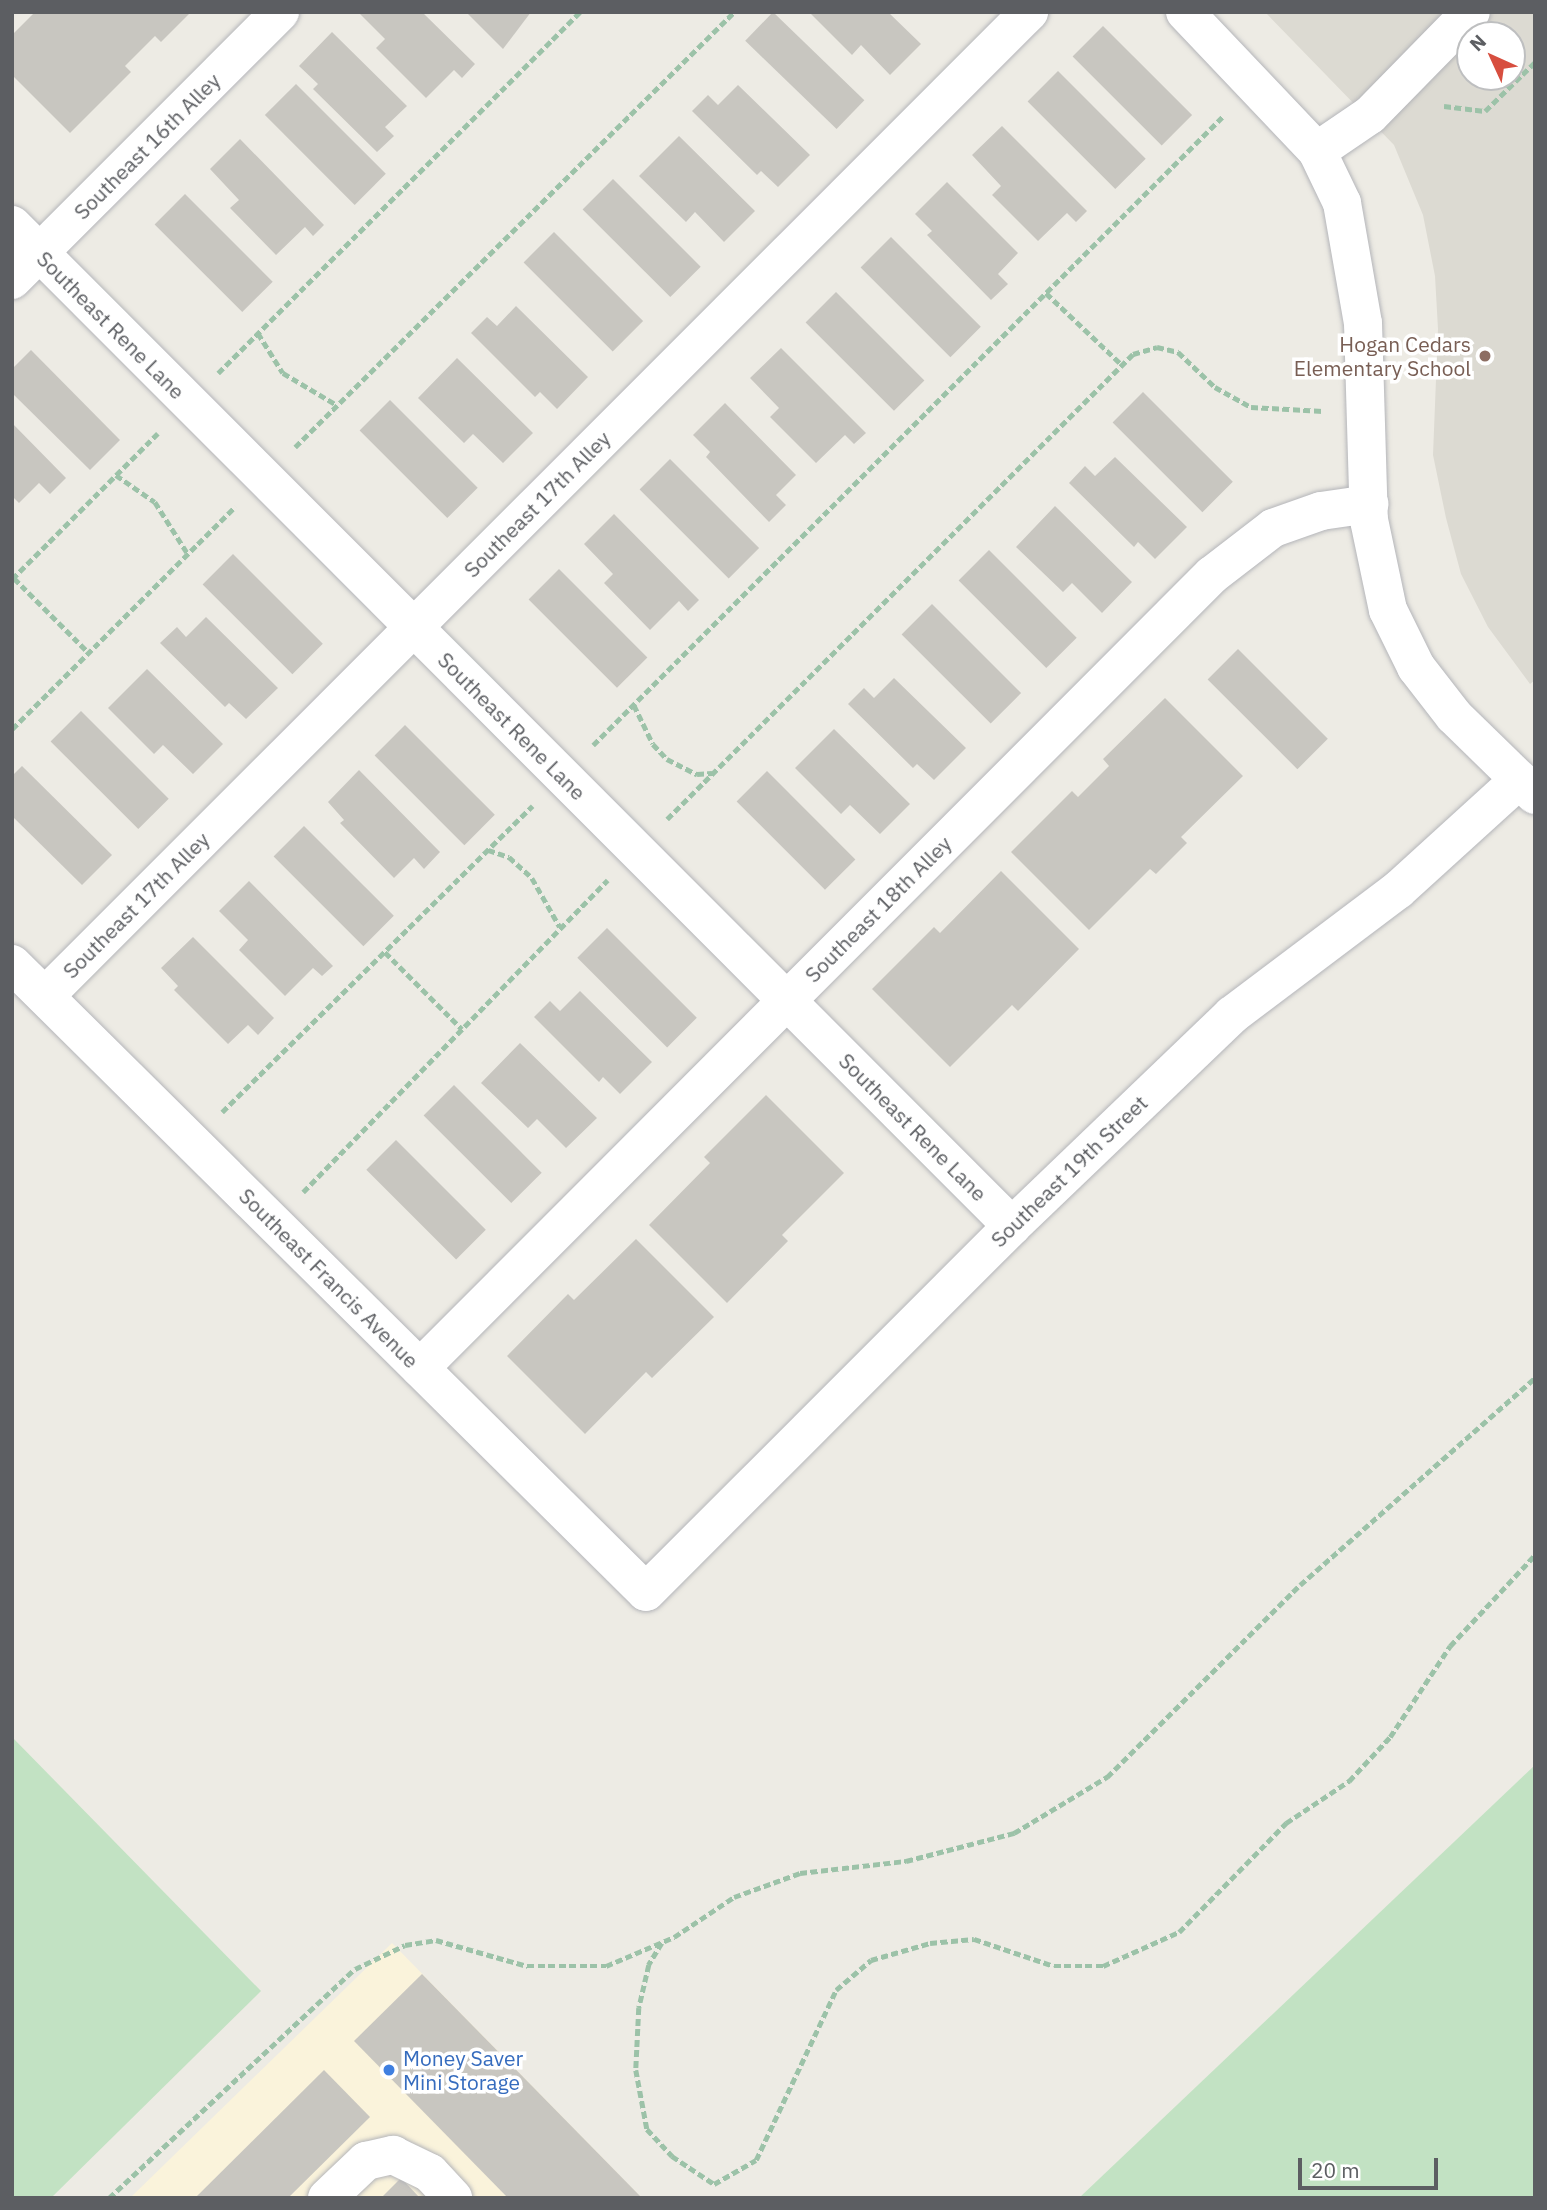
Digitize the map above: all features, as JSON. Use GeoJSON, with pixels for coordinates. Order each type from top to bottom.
{"type":"FeatureCollection","features":[{"type":"Feature","properties":{"kind":"street","name":"Southeast 16th Alley"},"geometry":{"type":"LineString","coordinates":[[12,279],[280,12]]}},
{"type":"Feature","properties":{"kind":"street","name":"Southeast 17th Alley"},"geometry":{"type":"LineString","coordinates":[[45,996],[1029,12]]}},
{"type":"Feature","properties":{"kind":"street"},"geometry":{"type":"LineString","coordinates":[[1185,12],[1256,83],[1317,151],[1342,203],[1363,323],[1369,504],[1388,610],[1416,667],[1454,716],[1527,788]]}},
{"type":"Feature","properties":{"kind":"street"},"geometry":{"type":"LineString","coordinates":[[1317,151],[1370,115],[1471,12]]}},
{"type":"Feature","properties":{"kind":"street","name":"Southeast Rene Lane"},"geometry":{"type":"LineString","coordinates":[[12,225],[1012,1226]]}},
{"type":"Feature","properties":{"kind":"street","name":"Southeast 18th Alley"},"geometry":{"type":"LineString","coordinates":[[420,1368],[786,1000],[1239,552],[1288,521],[1369,504]]}},
{"type":"Feature","properties":{"kind":"street","name":"Southeast 19th Street"},"geometry":{"type":"LineString","coordinates":[[646,1592],[1012,1226],[1232,1015],[1398,890],[1527,788]]}},
{"type":"Feature","properties":{"kind":"street","name":"Southeast Francis Avenue"},"geometry":{"type":"LineString","coordinates":[[12,964],[646,1592]]}},
{"type":"Feature","properties":{"kind":"street"},"geometry":{"type":"LineString","coordinates":[[327,2198],[366,2161],[393,2155],[430,2173],[453,2198]]}},
{"type":"Feature","properties":{"kind":"path"},"geometry":{"type":"LineString","coordinates":[[89,653],[13,578],[580,12]]}},
{"type":"Feature","properties":{"kind":"path"},"geometry":{"type":"LineString","coordinates":[[12,729],[734,12]]}},
{"type":"Feature","properties":{"kind":"path"},"geometry":{"type":"LineString","coordinates":[[1436,113],[1445,104],[1485,111],[1535,62]]}},
{"type":"Feature","properties":{"kind":"path"},"geometry":{"type":"LineString","coordinates":[[192,1142],[1256,83]]}},
{"type":"Feature","properties":{"kind":"path"},"geometry":{"type":"LineString","coordinates":[[1046,293],[1120,363]]}},
{"type":"Feature","properties":{"kind":"path"},"geometry":{"type":"LineString","coordinates":[[258,333],[284,373],[337,405]]}},
{"type":"Feature","properties":{"kind":"path"},"geometry":{"type":"LineString","coordinates":[[274,1223],[636,850],[1120,363],[1145,349],[1169,348],[1227,396],[1251,407],[1365,412]]}},
{"type":"Feature","properties":{"kind":"path"},"geometry":{"type":"LineString","coordinates":[[116,475],[155,502],[188,554]]}},
{"type":"Feature","properties":{"kind":"path"},"geometry":{"type":"LineString","coordinates":[[634,705],[653,744],[667,759],[697,774],[712,773]]}},
{"type":"Feature","properties":{"kind":"path"},"geometry":{"type":"LineString","coordinates":[[487,850],[509,857],[533,878],[560,928]]}},
{"type":"Feature","properties":{"kind":"path"},"geometry":{"type":"LineString","coordinates":[[385,952],[462,1029]]}},
{"type":"Feature","properties":{"kind":"path"},"geometry":{"type":"LineString","coordinates":[[109,2198],[355,1969],[405,1945],[436,1940],[527,1966],[606,1966],[662,1942],[734,1897],[800,1873],[906,1861],[1014,1833],[1107,1777],[1300,1585],[1535,1378]]}},
{"type":"Feature","properties":{"kind":"path"},"geometry":{"type":"LineString","coordinates":[[662,1942],[649,1965],[639,2008],[636,2070],[647,2129],[673,2157],[714,2184],[756,2160],[836,1990],[871,1960],[930,1943],[974,1939],[1054,1966],[1103,1966],[1179,1932],[1286,1823],[1349,1781],[1390,1737],[1450,1646],[1535,1555]]}},
{"type":"Feature","properties":{"kind":"shaded area","name":"Hogan Cedars Elementary School"},"geometry":{"type":"Polygon","coordinates":[[[1265,12],[1535,12],[1535,680],[1530,684],[1488,627],[1461,574],[1446,518],[1433,455],[1438,329],[1435,276],[1423,215],[1394,145],[1265,12]]]}},
{"type":"Feature","properties":{"kind":"shaded area","name":"Money Saver Mini Storage"},"geometry":{"type":"Polygon","coordinates":[[[392,1943],[642,2198],[130,2198],[392,1943]]]}},
{"type":"Feature","properties":{"kind":"green space"},"geometry":{"type":"Polygon","coordinates":[[[12,1737],[261,1991],[51,2198],[12,2198],[12,1737]]]}},
{"type":"Feature","properties":{"kind":"green space"},"geometry":{"type":"Polygon","coordinates":[[[1535,1765],[1535,2198],[1079,2198],[1535,1765]]]}},
{"type":"Feature","properties":{"kind":"building"},"geometry":{"type":"Polygon","coordinates":[[[35,12],[191,12],[161,42],[155,36],[125,66],[131,72],[70,133],[12,75],[12,35],[35,12]]]}},
{"type":"Feature","properties":{"kind":"building"},"geometry":{"type":"Polygon","coordinates":[[[358,12],[422,12],[475,64],[462,78],[454,70],[426,98],[376,48],[385,39],[358,12]]]}},
{"type":"Feature","properties":{"kind":"building"},"geometry":{"type":"Polygon","coordinates":[[[466,12],[531,12],[503,49],[466,12]]]}},
{"type":"Feature","properties":{"kind":"building"},"geometry":{"type":"Polygon","coordinates":[[[773,12],[864,100],[837,129],[745,41],[773,12]]]}},
{"type":"Feature","properties":{"kind":"building"},"geometry":{"type":"Polygon","coordinates":[[[809,12],[888,12],[921,44],[890,75],[861,45],[852,55],[809,12]]]}},
{"type":"Feature","properties":{"kind":"building"},"geometry":{"type":"Polygon","coordinates":[[[1103,26],[1192,115],[1162,146],[1073,56],[1103,26]]]}},
{"type":"Feature","properties":{"kind":"building"},"geometry":{"type":"Polygon","coordinates":[[[332,32],[407,106],[385,127],[394,136],[377,152],[313,89],[318,84],[299,66],[332,32]]]}},
{"type":"Feature","properties":{"kind":"building"},"geometry":{"type":"Polygon","coordinates":[[[1058,71],[1146,159],[1115,189],[1028,101],[1058,71]]]}},
{"type":"Feature","properties":{"kind":"building"},"geometry":{"type":"Polygon","coordinates":[[[296,84],[386,174],[355,205],[265,115],[296,84]]]}},
{"type":"Feature","properties":{"kind":"building"},"geometry":{"type":"Polygon","coordinates":[[[738,85],[810,155],[778,187],[761,171],[757,175],[692,111],[708,95],[718,105],[738,85]]]}},
{"type":"Feature","properties":{"kind":"building"},"geometry":{"type":"Polygon","coordinates":[[[1002,126],[1087,211],[1076,222],[1067,213],[1038,241],[992,195],[1001,186],[972,155],[1002,126]]]}},
{"type":"Feature","properties":{"kind":"building"},"geometry":{"type":"Polygon","coordinates":[[[679,136],[755,211],[724,242],[695,212],[686,222],[639,176],[679,136]]]}},
{"type":"Feature","properties":{"kind":"building"},"geometry":{"type":"Polygon","coordinates":[[[240,139],[324,225],[313,236],[305,227],[276,255],[230,208],[239,200],[210,169],[240,139]]]}},
{"type":"Feature","properties":{"kind":"building"},"geometry":{"type":"Polygon","coordinates":[[[613,179],[701,267],[670,297],[583,209],[613,179]]]}},
{"type":"Feature","properties":{"kind":"building"},"geometry":{"type":"Polygon","coordinates":[[[947,182],[1018,253],[998,274],[1008,284],[991,300],[927,235],[932,231],[915,214],[947,182]]]}},
{"type":"Feature","properties":{"kind":"building"},"geometry":{"type":"Polygon","coordinates":[[[185,194],[273,282],[242,312],[155,224],[185,194]]]}},
{"type":"Feature","properties":{"kind":"building"},"geometry":{"type":"Polygon","coordinates":[[[554,232],[643,321],[613,352],[524,262],[554,232]]]}},
{"type":"Feature","properties":{"kind":"building"},"geometry":{"type":"Polygon","coordinates":[[[891,237],[981,327],[950,357],[861,267],[891,237]]]}},
{"type":"Feature","properties":{"kind":"building"},"geometry":{"type":"Polygon","coordinates":[[[836,292],[924,380],[894,411],[806,322],[836,292]]]}},
{"type":"Feature","properties":{"kind":"building"},"geometry":{"type":"Polygon","coordinates":[[[516,306],[588,377],[557,409],[540,392],[535,397],[471,333],[487,317],[497,326],[516,306]]]}},
{"type":"Feature","properties":{"kind":"building"},"geometry":{"type":"Polygon","coordinates":[[[781,348],[866,433],[854,444],[845,435],[816,463],[770,417],[779,408],[750,378],[781,348]]]}},
{"type":"Feature","properties":{"kind":"building"},"geometry":{"type":"Polygon","coordinates":[[[31,350],[120,440],[90,470],[12,393],[12,369],[31,350]]]}},
{"type":"Feature","properties":{"kind":"building"},"geometry":{"type":"Polygon","coordinates":[[[457,358],[533,433],[503,463],[473,434],[464,443],[418,398],[457,358]]]}},
{"type":"Feature","properties":{"kind":"building"},"geometry":{"type":"Polygon","coordinates":[[[1143,392],[1233,482],[1202,512],[1113,422],[1143,392]]]}},
{"type":"Feature","properties":{"kind":"building"},"geometry":{"type":"Polygon","coordinates":[[[390,400],[478,488],[447,518],[360,430],[390,400]]]}},
{"type":"Feature","properties":{"kind":"building"},"geometry":{"type":"Polygon","coordinates":[[[725,403],[796,475],[776,495],[786,505],[769,522],[706,457],[710,452],[693,435],[725,403]]]}},
{"type":"Feature","properties":{"kind":"building"},"geometry":{"type":"Polygon","coordinates":[[[12,423],[66,478],[50,494],[39,483],[19,503],[12,496],[12,423]]]}},
{"type":"Feature","properties":{"kind":"building"},"geometry":{"type":"Polygon","coordinates":[[[1115,457],[1187,527],[1155,559],[1138,542],[1134,547],[1069,483],[1085,466],[1095,476],[1115,457]]]}},
{"type":"Feature","properties":{"kind":"building"},"geometry":{"type":"Polygon","coordinates":[[[670,459],[759,548],[729,579],[640,489],[670,459]]]}},
{"type":"Feature","properties":{"kind":"building"},"geometry":{"type":"Polygon","coordinates":[[[1055,506],[1132,582],[1102,613],[1072,583],[1063,592],[1016,547],[1055,506]]]}},
{"type":"Feature","properties":{"kind":"building"},"geometry":{"type":"Polygon","coordinates":[[[614,514],[699,600],[688,611],[679,601],[650,630],[604,583],[613,574],[584,544],[614,514]]]}},
{"type":"Feature","properties":{"kind":"building"},"geometry":{"type":"Polygon","coordinates":[[[989,550],[1077,638],[1046,668],[959,580],[989,550]]]}},
{"type":"Feature","properties":{"kind":"building"},"geometry":{"type":"Polygon","coordinates":[[[233,554],[323,644],[292,674],[203,584],[233,554]]]}},
{"type":"Feature","properties":{"kind":"building"},"geometry":{"type":"Polygon","coordinates":[[[559,569],[647,657],[617,688],[529,599],[559,569]]]}},
{"type":"Feature","properties":{"kind":"building"},"geometry":{"type":"Polygon","coordinates":[[[932,604],[1021,693],[991,724],[902,634],[932,604]]]}},
{"type":"Feature","properties":{"kind":"building"},"geometry":{"type":"Polygon","coordinates":[[[206,617],[278,688],[246,719],[229,703],[225,707],[160,643],[177,627],[186,637],[206,617]]]}},
{"type":"Feature","properties":{"kind":"building"},"geometry":{"type":"Polygon","coordinates":[[[1238,649],[1328,739],[1297,769],[1208,679],[1238,649]]]}},
{"type":"Feature","properties":{"kind":"building"},"geometry":{"type":"Polygon","coordinates":[[[147,669],[223,744],[193,774],[163,745],[154,754],[108,708],[147,669]]]}},
{"type":"Feature","properties":{"kind":"building"},"geometry":{"type":"Polygon","coordinates":[[[894,678],[966,748],[934,780],[917,764],[913,768],[848,704],[864,688],[874,698],[894,678]]]}},
{"type":"Feature","properties":{"kind":"building"},"geometry":{"type":"Polygon","coordinates":[[[1165,698],[1243,776],[1181,837],[1187,843],[1156,874],[1150,869],[1089,930],[1011,852],[1072,791],[1078,797],[1109,766],[1103,759],[1165,698]]]}},
{"type":"Feature","properties":{"kind":"building"},"geometry":{"type":"Polygon","coordinates":[[[81,711],[169,799],[138,829],[51,741],[81,711]]]}},
{"type":"Feature","properties":{"kind":"building"},"geometry":{"type":"Polygon","coordinates":[[[405,725],[495,815],[464,845],[375,755],[405,725]]]}},
{"type":"Feature","properties":{"kind":"building"},"geometry":{"type":"Polygon","coordinates":[[[834,729],[910,804],[880,834],[850,805],[841,814],[795,768],[834,729]]]}},
{"type":"Feature","properties":{"kind":"building"},"geometry":{"type":"Polygon","coordinates":[[[22,766],[112,855],[82,885],[12,816],[12,776],[22,766]]]}},
{"type":"Feature","properties":{"kind":"building"},"geometry":{"type":"Polygon","coordinates":[[[359,770],[440,852],[424,869],[414,858],[394,878],[340,823],[344,820],[328,802],[359,770]]]}},
{"type":"Feature","properties":{"kind":"building"},"geometry":{"type":"Polygon","coordinates":[[[767,771],[855,859],[825,890],[737,801],[767,771]]]}},
{"type":"Feature","properties":{"kind":"building"},"geometry":{"type":"Polygon","coordinates":[[[304,826],[394,916],[363,946],[274,856],[304,826]]]}},
{"type":"Feature","properties":{"kind":"building"},"geometry":{"type":"Polygon","coordinates":[[[1001,871],[1079,949],[1018,1011],[1012,1005],[950,1067],[872,989],[934,927],[940,933],[1001,871]]]}},
{"type":"Feature","properties":{"kind":"building"},"geometry":{"type":"Polygon","coordinates":[[[249,881],[333,966],[322,976],[313,968],[285,996],[239,950],[248,940],[219,911],[249,881]]]}},
{"type":"Feature","properties":{"kind":"building"},"geometry":{"type":"Polygon","coordinates":[[[607,928],[697,1018],[667,1048],[577,958],[607,928]]]}},
{"type":"Feature","properties":{"kind":"building"},"geometry":{"type":"Polygon","coordinates":[[[193,937],[274,1018],[258,1035],[248,1025],[228,1044],[174,990],[178,986],[161,968],[193,937]]]}},
{"type":"Feature","properties":{"kind":"building"},"geometry":{"type":"Polygon","coordinates":[[[580,991],[652,1062],[620,1094],[603,1077],[599,1082],[534,1017],[550,1001],[560,1011],[580,991]]]}},
{"type":"Feature","properties":{"kind":"building"},"geometry":{"type":"Polygon","coordinates":[[[520,1043],[597,1118],[566,1148],[537,1119],[528,1128],[481,1083],[520,1043]]]}},
{"type":"Feature","properties":{"kind":"building"},"geometry":{"type":"Polygon","coordinates":[[[454,1085],[542,1173],[511,1203],[424,1115],[454,1085]]]}},
{"type":"Feature","properties":{"kind":"building"},"geometry":{"type":"Polygon","coordinates":[[[766,1095],[844,1173],[782,1235],[788,1241],[727,1303],[649,1225],[710,1163],[704,1157],[766,1095]]]}},
{"type":"Feature","properties":{"kind":"building"},"geometry":{"type":"Polygon","coordinates":[[[396,1140],[486,1230],[456,1260],[366,1170],[396,1140]]]}},
{"type":"Feature","properties":{"kind":"building"},"geometry":{"type":"Polygon","coordinates":[[[636,1239],[714,1317],[652,1378],[646,1372],[585,1434],[507,1356],[568,1294],[574,1300],[636,1239]]]}},
{"type":"Feature","properties":{"kind":"building"},"geometry":{"type":"Polygon","coordinates":[[[422,1974],[642,2198],[508,2198],[354,2041],[422,1974]]]}},
{"type":"Feature","properties":{"kind":"building"},"geometry":{"type":"Polygon","coordinates":[[[324,2070],[370,2117],[288,2198],[195,2198],[324,2070]]]}},
{"type":"Feature","properties":{"kind":"building"},"geometry":{"type":"Polygon","coordinates":[[[401,2178],[420,2198],[381,2198],[401,2178]]]}},
{"type":"Feature","properties":{"kind":"place","name":"Hogan Cedars Elementary School"},"geometry":{"type":"Point","coordinates":[1485,356]}},
{"type":"Feature","properties":{"kind":"place","name":"Money Saver Mini Storage"},"geometry":{"type":"Point","coordinates":[389,2070]}}]}
